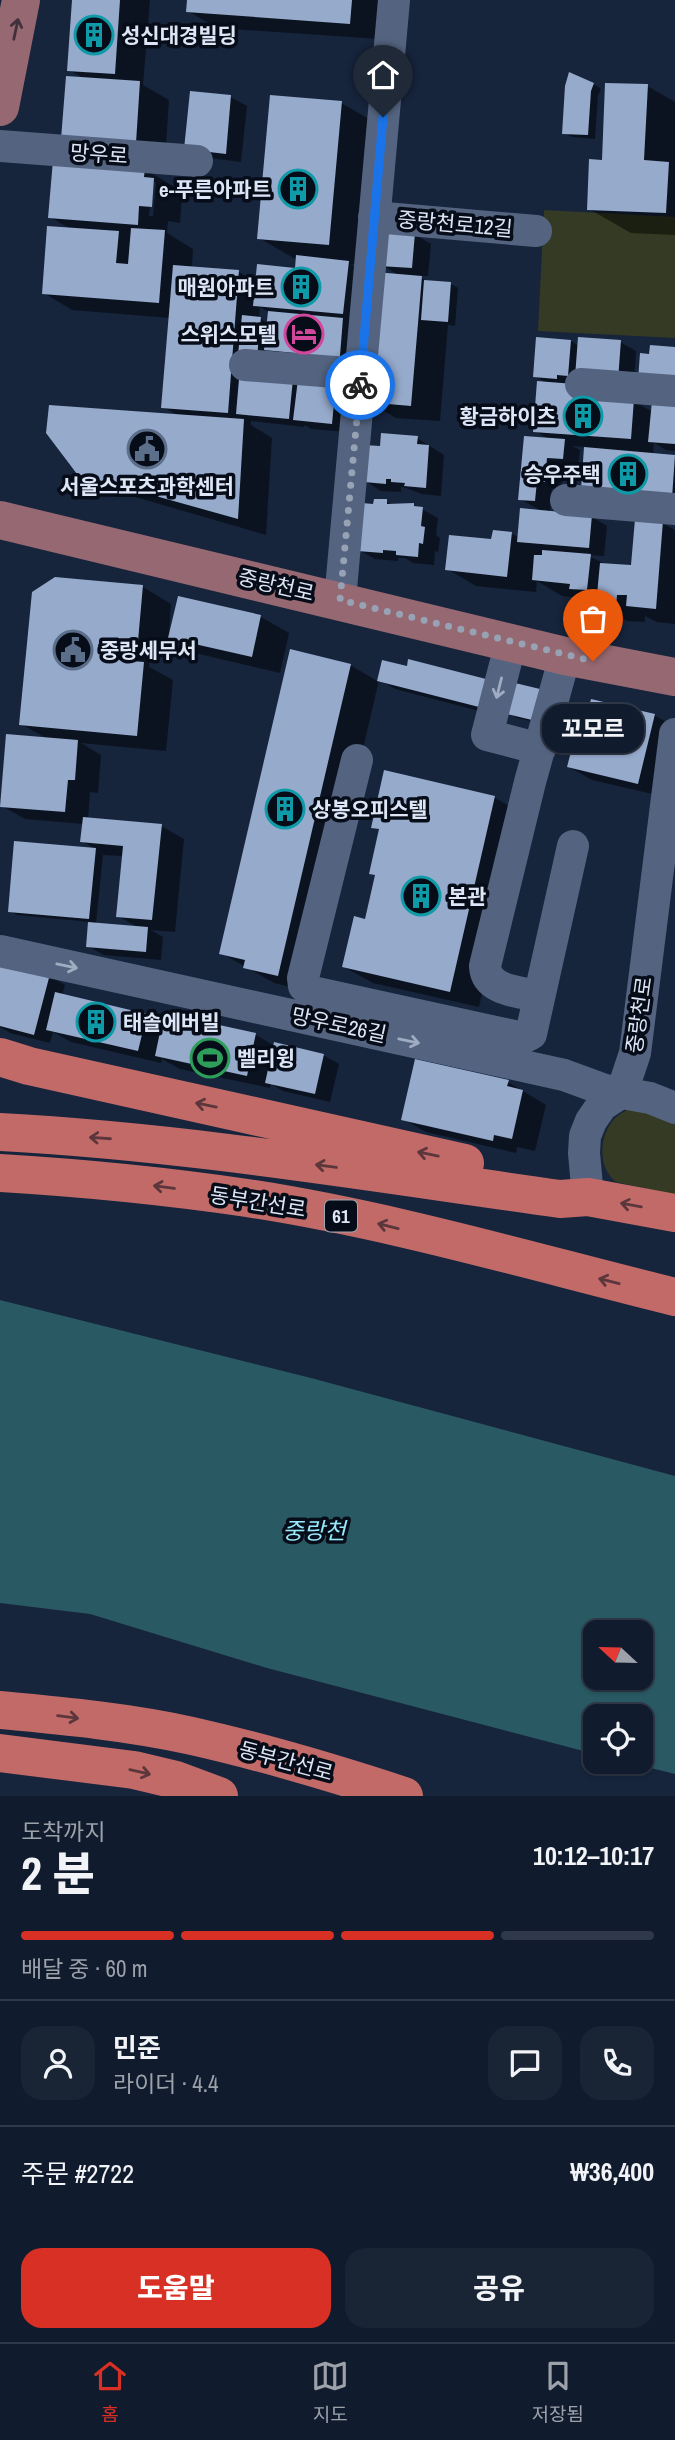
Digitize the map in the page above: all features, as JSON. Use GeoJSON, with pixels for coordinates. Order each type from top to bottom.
{"type":"FeatureCollection","features":[{"type":"Feature","properties":{"kind":"highway"},"geometry":{"type":"LineString","coordinates":[[0,1057],[29,1066],[562,1184],[588,1197]]}},
{"type":"Feature","properties":{"kind":"highway"},"geometry":{"type":"LineString","coordinates":[[0,1132],[130,1140],[201,1148],[560,1199],[588,1197],[675,1213]]}},
{"type":"Feature","properties":{"kind":"highway","name":"동부간선로"},"geometry":{"type":"LineString","coordinates":[[0,1174],[108,1180],[249,1199],[365,1221],[675,1297]]}},
{"type":"Feature","properties":{"kind":"highway","name":"동부간선로"},"geometry":{"type":"LineString","coordinates":[[0,1710],[114,1722],[191,1735],[328,1772],[404,1796]]}},
{"type":"Feature","properties":{"kind":"highway"},"geometry":{"type":"LineString","coordinates":[[0,1753],[134,1770],[176,1780],[219,1796]]}},
{"type":"Feature","properties":{"kind":"main road"},"geometry":{"type":"LineString","coordinates":[[0,107],[21,0]]}},
{"type":"Feature","properties":{"kind":"main road","name":"중랑천로"},"geometry":{"type":"LineString","coordinates":[[0,520],[565,656],[675,677]]}},
{"type":"Feature","properties":{"kind":"street","name":"중랑천로12길"},"geometry":{"type":"LineString","coordinates":[[340,600],[394,0]]}},
{"type":"Feature","properties":{"kind":"street","name":"망우로"},"geometry":{"type":"LineString","coordinates":[[0,146],[197,162]]}},
{"type":"Feature","properties":{"kind":"street","name":"중랑천로12길"},"geometry":{"type":"LineString","coordinates":[[374,217],[536,231]]}},
{"type":"Feature","properties":{"kind":"street"},"geometry":{"type":"LineString","coordinates":[[245,365],[361,374]]}},
{"type":"Feature","properties":{"kind":"street"},"geometry":{"type":"LineString","coordinates":[[581,384],[675,391]]}},
{"type":"Feature","properties":{"kind":"street"},"geometry":{"type":"LineString","coordinates":[[566,500],[675,509]]}},
{"type":"Feature","properties":{"kind":"street"},"geometry":{"type":"LineString","coordinates":[[511,642],[487,735],[540,749]]}},
{"type":"Feature","properties":{"kind":"street"},"geometry":{"type":"LineString","coordinates":[[539,996],[492,983],[486,977],[485,967],[565,656]]}},
{"type":"Feature","properties":{"kind":"street","name":"중랑천로"},"geometry":{"type":"LineString","coordinates":[[622,1092],[635,1053],[675,734]]}},
{"type":"Feature","properties":{"kind":"street"},"geometry":{"type":"LineString","coordinates":[[356,760],[303,978],[304,986],[312,992],[523,1038],[531,1034],[573,846]]}},
{"type":"Feature","properties":{"kind":"street","name":"망우로26길"},"geometry":{"type":"LineString","coordinates":[[0,951],[564,1075],[605,1090],[650,1097],[675,1108]]}},
{"type":"Feature","properties":{"kind":"street"},"geometry":{"type":"LineString","coordinates":[[588,1197],[585,1136],[602,1105],[622,1092]]}},
{"type":"Feature","properties":{"kind":"shaded area"},"geometry":{"type":"Polygon","coordinates":[[[544,210],[675,217],[675,338],[538,331],[544,210]]]}},
{"type":"Feature","properties":{"kind":"shaded area"},"geometry":{"type":"Polygon","coordinates":[[[634,1107],[675,1121],[675,1195],[616,1182],[606,1168],[602,1151],[605,1134],[614,1119],[634,1107]]]}},
{"type":"Feature","properties":{"kind":"water","name":"중랑천"},"geometry":{"type":"Polygon","coordinates":[[[0,1300],[311,1378],[675,1476],[675,1774],[653,1768],[653,1704],[583,1704],[583,1751],[267,1668],[90,1614],[0,1603],[0,1300]]]}},
{"type":"Feature","properties":{"kind":"building","name":"성신대경빌딩"},"geometry":{"type":"Polygon","coordinates":[[[72,0],[120,0],[115,74],[67,71],[72,0]]]}},
{"type":"Feature","properties":{"kind":"building"},"geometry":{"type":"Polygon","coordinates":[[[187,0],[352,0],[350,24],[186,12],[187,0]]]}},
{"type":"Feature","properties":{"kind":"building"},"geometry":{"type":"Polygon","coordinates":[[[569,72],[594,83],[588,135],[562,134],[565,86],[569,72]]]}},
{"type":"Feature","properties":{"kind":"building"},"geometry":{"type":"Polygon","coordinates":[[[66,76],[140,81],[136,143],[61,139],[66,76]]]}},
{"type":"Feature","properties":{"kind":"building"},"geometry":{"type":"Polygon","coordinates":[[[605,83],[648,84],[644,160],[669,162],[666,213],[587,210],[589,159],[602,160],[605,83]]]}},
{"type":"Feature","properties":{"kind":"building"},"geometry":{"type":"Polygon","coordinates":[[[190,91],[231,95],[226,154],[184,149],[190,91]]]}},
{"type":"Feature","properties":{"kind":"building","name":"e-푸른아파트"},"geometry":{"type":"Polygon","coordinates":[[[270,95],[342,101],[329,245],[257,239],[270,95]]]}},
{"type":"Feature","properties":{"kind":"building"},"geometry":{"type":"Polygon","coordinates":[[[53,160],[145,168],[144,177],[154,178],[152,207],[139,206],[138,225],[48,218],[53,160]]]}},
{"type":"Feature","properties":{"kind":"building"},"geometry":{"type":"Polygon","coordinates":[[[47,226],[119,231],[116,263],[128,264],[131,228],[165,230],[159,303],[42,294],[47,226]]]}},
{"type":"Feature","properties":{"kind":"building"},"geometry":{"type":"Polygon","coordinates":[[[381,230],[415,233],[412,268],[379,266],[381,230]]]}},
{"type":"Feature","properties":{"kind":"building","name":"매원아파트"},"geometry":{"type":"Polygon","coordinates":[[[296,255],[349,261],[343,314],[253,306],[257,264],[295,268],[296,255]]]}},
{"type":"Feature","properties":{"kind":"building"},"geometry":{"type":"Polygon","coordinates":[[[173,265],[239,270],[228,413],[161,408],[173,265]]]}},
{"type":"Feature","properties":{"kind":"building"},"geometry":{"type":"Polygon","coordinates":[[[375,272],[422,276],[411,406],[365,402],[375,272]]]}},
{"type":"Feature","properties":{"kind":"building"},"geometry":{"type":"Polygon","coordinates":[[[424,280],[451,282],[448,322],[421,320],[424,280]]]}},
{"type":"Feature","properties":{"kind":"building","name":"스위스모텔"},"geometry":{"type":"Polygon","coordinates":[[[268,311],[343,318],[339,368],[305,365],[306,354],[264,350],[268,311]]]}},
{"type":"Feature","properties":{"kind":"building"},"geometry":{"type":"Polygon","coordinates":[[[242,315],[261,317],[257,357],[238,355],[242,315]]]}},
{"type":"Feature","properties":{"kind":"building"},"geometry":{"type":"Polygon","coordinates":[[[536,337],[571,340],[568,376],[557,375],[557,379],[533,377],[536,337]]]}},
{"type":"Feature","properties":{"kind":"building"},"geometry":{"type":"Polygon","coordinates":[[[578,337],[621,340],[618,380],[575,377],[578,337]]]}},
{"type":"Feature","properties":{"kind":"building"},"geometry":{"type":"Polygon","coordinates":[[[650,345],[675,347],[675,382],[638,380],[640,353],[649,354],[650,345]]]}},
{"type":"Feature","properties":{"kind":"building"},"geometry":{"type":"Polygon","coordinates":[[[239,379],[293,379],[289,419],[236,414],[239,379]]]}},
{"type":"Feature","properties":{"kind":"building"},"geometry":{"type":"Polygon","coordinates":[[[298,379],[336,382],[332,424],[293,420],[298,379]]]}},
{"type":"Feature","properties":{"kind":"building","name":"황금하이츠"},"geometry":{"type":"Polygon","coordinates":[[[537,381],[574,384],[634,399],[631,439],[533,432],[537,381]]]}},
{"type":"Feature","properties":{"kind":"building"},"geometry":{"type":"Polygon","coordinates":[[[652,401],[675,403],[675,444],[648,442],[652,401]]]}},
{"type":"Feature","properties":{"kind":"building"},"geometry":{"type":"Polygon","coordinates":[[[49,405],[244,419],[238,519],[77,474],[46,433],[49,405]]]}},
{"type":"Feature","properties":{"kind":"building"},"geometry":{"type":"Polygon","coordinates":[[[381,433],[418,436],[417,444],[429,445],[426,488],[404,486],[405,483],[391,482],[391,479],[386,479],[386,484],[364,482],[364,445],[380,446],[381,433]]]}},
{"type":"Feature","properties":{"kind":"building"},"geometry":{"type":"Polygon","coordinates":[[[524,436],[565,439],[563,459],[547,458],[545,482],[537,481],[535,501],[518,500],[524,436]]]}},
{"type":"Feature","properties":{"kind":"building","name":"승우주택"},"geometry":{"type":"Polygon","coordinates":[[[584,447],[675,455],[672,498],[581,490],[584,447]]]}},
{"type":"Feature","properties":{"kind":"building"},"geometry":{"type":"Polygon","coordinates":[[[374,499],[387,499],[387,504],[414,503],[414,506],[423,507],[421,526],[425,527],[423,544],[419,543],[418,557],[396,555],[396,551],[357,551],[362,503],[373,504],[374,499]]]}},
{"type":"Feature","properties":{"kind":"building"},"geometry":{"type":"Polygon","coordinates":[[[520,508],[592,515],[589,548],[517,542],[520,508]]]}},
{"type":"Feature","properties":{"kind":"building"},"geometry":{"type":"Polygon","coordinates":[[[635,519],[663,521],[656,609],[626,606],[627,595],[617,595],[616,607],[596,605],[600,563],[631,565],[635,519]]]}},
{"type":"Feature","properties":{"kind":"building"},"geometry":{"type":"Polygon","coordinates":[[[493,530],[512,532],[507,577],[445,570],[449,535],[491,539],[493,530]]]}},
{"type":"Feature","properties":{"kind":"building"},"geometry":{"type":"Polygon","coordinates":[[[542,550],[591,554],[587,590],[569,589],[570,584],[532,580],[534,555],[542,555],[542,550]]]}},
{"type":"Feature","properties":{"kind":"building","name":"중랑세무서"},"geometry":{"type":"Polygon","coordinates":[[[55,577],[143,585],[138,641],[121,639],[119,660],[144,662],[137,736],[19,725],[32,592],[55,577]]]}},
{"type":"Feature","properties":{"kind":"building"},"geometry":{"type":"Polygon","coordinates":[[[178,596],[261,615],[252,657],[168,638],[178,596]]]}},
{"type":"Feature","properties":{"kind":"building","name":"상봉오피스텔"},"geometry":{"type":"Polygon","coordinates":[[[290,649],[351,664],[278,976],[243,968],[245,960],[219,954],[290,649]]]}},
{"type":"Feature","properties":{"kind":"building"},"geometry":{"type":"Polygon","coordinates":[[[408,659],[486,679],[479,707],[377,681],[382,660],[407,666],[408,659]]]}},
{"type":"Feature","properties":{"kind":"building"},"geometry":{"type":"Polygon","coordinates":[[[515,683],[540,689],[532,720],[507,714],[515,683]]]}},
{"type":"Feature","properties":{"kind":"building"},"geometry":{"type":"Polygon","coordinates":[[[591,699],[655,714],[638,784],[567,767],[574,740],[581,742],[591,699]]]}},
{"type":"Feature","properties":{"kind":"building"},"geometry":{"type":"Polygon","coordinates":[[[6,734],[78,740],[75,780],[68,780],[65,812],[0,807],[6,734]]]}},
{"type":"Feature","properties":{"kind":"building","name":"본관"},"geometry":{"type":"Polygon","coordinates":[[[384,770],[495,796],[450,992],[342,967],[354,916],[365,919],[375,875],[369,874],[379,829],[371,828],[384,770]]]}},
{"type":"Feature","properties":{"kind":"building"},"geometry":{"type":"Polygon","coordinates":[[[83,817],[162,824],[152,920],[116,917],[123,846],[80,842],[83,817]]]}},
{"type":"Feature","properties":{"kind":"building"},"geometry":{"type":"Polygon","coordinates":[[[14,841],[96,848],[89,919],[8,912],[14,841]]]}},
{"type":"Feature","properties":{"kind":"building"},"geometry":{"type":"Polygon","coordinates":[[[88,922],[148,927],[146,952],[86,947],[88,922]]]}},
{"type":"Feature","properties":{"kind":"building"},"geometry":{"type":"Polygon","coordinates":[[[0,961],[50,974],[34,1035],[0,1026],[0,961]]]}},
{"type":"Feature","properties":{"kind":"building","name":"태솔에버빌"},"geometry":{"type":"Polygon","coordinates":[[[55,992],[147,1014],[138,1051],[46,1030],[55,992]]]}},
{"type":"Feature","properties":{"kind":"building"},"geometry":{"type":"Polygon","coordinates":[[[164,1013],[256,1033],[247,1076],[155,1056],[164,1013]]]}},
{"type":"Feature","properties":{"kind":"building"},"geometry":{"type":"Polygon","coordinates":[[[274,1042],[324,1054],[315,1094],[265,1083],[274,1042]]]}},
{"type":"Feature","properties":{"kind":"building"},"geometry":{"type":"Polygon","coordinates":[[[415,1059],[509,1080],[507,1086],[523,1090],[512,1139],[494,1135],[493,1141],[401,1120],[415,1059]]]}},
{"type":"Feature","properties":{"kind":"way so far"},"geometry":{"type":"LineString","coordinates":[[360,385],[340,600],[593,661]]}},
{"type":"Feature","properties":{"kind":"place","name":"성신대경빌딩"},"geometry":{"type":"Point","coordinates":[94,35]}},
{"type":"Feature","properties":{"kind":"place","name":"e-푸른아파트"},"geometry":{"type":"Point","coordinates":[298,189]}},
{"type":"Feature","properties":{"kind":"place","name":"매원아파트"},"geometry":{"type":"Point","coordinates":[301,287]}},
{"type":"Feature","properties":{"kind":"place","name":"스위스모텔"},"geometry":{"type":"Point","coordinates":[304,334]}},
{"type":"Feature","properties":{"kind":"place","name":"황금하이츠"},"geometry":{"type":"Point","coordinates":[583,416]}},
{"type":"Feature","properties":{"kind":"place","name":"서울스포츠과학센터"},"geometry":{"type":"Point","coordinates":[147,449]}},
{"type":"Feature","properties":{"kind":"place","name":"승우주택"},"geometry":{"type":"Point","coordinates":[628,474]}},
{"type":"Feature","properties":{"kind":"place","name":"중랑세무서"},"geometry":{"type":"Point","coordinates":[73,650]}},
{"type":"Feature","properties":{"kind":"place","name":"꼬모르"},"geometry":{"type":"Point","coordinates":[593,661]}},
{"type":"Feature","properties":{"kind":"place","name":"상봉오피스텔"},"geometry":{"type":"Point","coordinates":[285,809]}},
{"type":"Feature","properties":{"kind":"place","name":"본관"},"geometry":{"type":"Point","coordinates":[421,896]}},
{"type":"Feature","properties":{"kind":"place","name":"태솔에버빌"},"geometry":{"type":"Point","coordinates":[96,1022]}},
{"type":"Feature","properties":{"kind":"place","name":"벨리윙"},"geometry":{"type":"Point","coordinates":[210,1058]}},
{"type":"Feature","properties":{"kind":"route"},"geometry":{"type":"LineString","coordinates":[[360,385],[383,117]]}}]}
